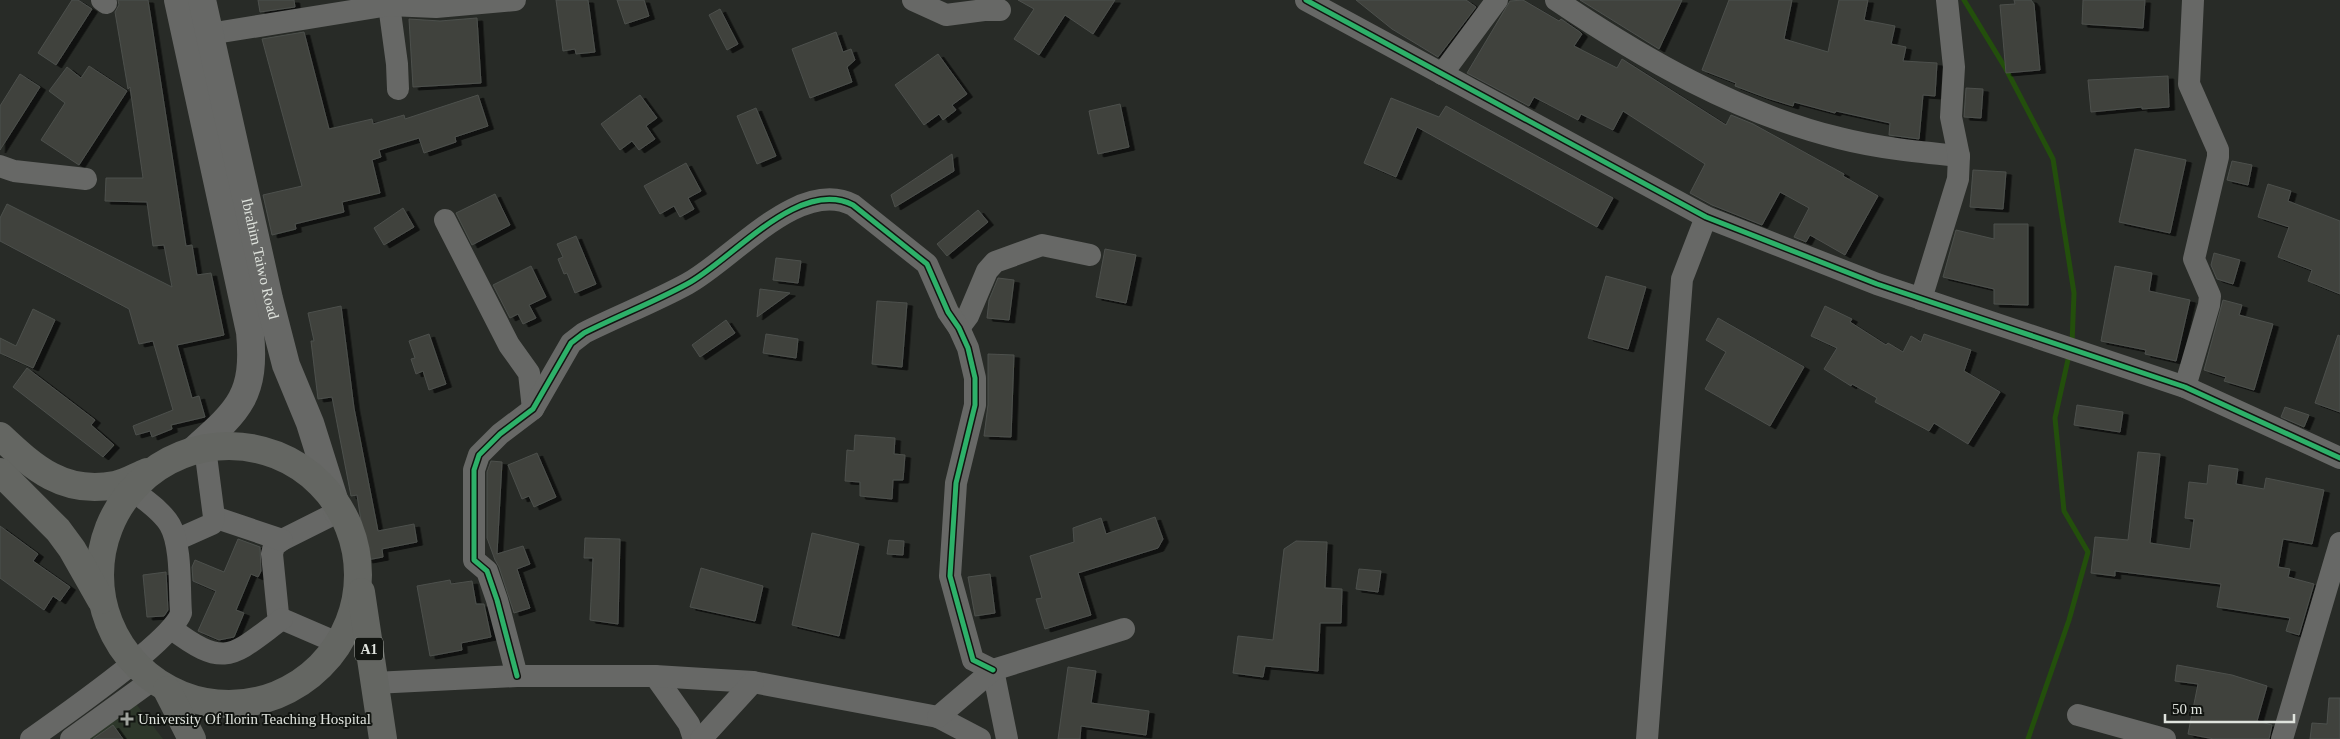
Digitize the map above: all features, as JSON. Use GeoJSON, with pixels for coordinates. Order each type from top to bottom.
{"type":"FeatureCollection","features":[{"type":"Feature","properties":{"kind":"highway"},"geometry":{"type":"LineString","coordinates":[[0,436],[34,467],[68,484],[88,487],[116,485],[199,449],[239,444],[283,456],[321,481],[338,512],[356,559],[356,604],[340,644],[311,676],[274,698],[232,706],[150,678]]}},
{"type":"Feature","properties":{"kind":"highway"},"geometry":{"type":"LineString","coordinates":[[103,604],[102,554],[119,507],[153,470]]}},
{"type":"Feature","properties":{"kind":"highway"},"geometry":{"type":"LineString","coordinates":[[0,472],[58,530],[72,549],[103,604],[114,635],[150,678],[192,739]]}},
{"type":"Feature","properties":{"kind":"highway","name":"A1"},"geometry":{"type":"LineString","coordinates":[[356,559],[383,739]]}},
{"type":"Feature","properties":{"kind":"main road","name":"Ibrahim Taiwo Road"},"geometry":{"type":"LineString","coordinates":[[178,0],[250,332],[252,366],[246,392],[239,405],[199,449]]}},
{"type":"Feature","properties":{"kind":"main road","name":"Ibrahim Taiwo Road"},"geometry":{"type":"LineString","coordinates":[[202,0],[269,299],[286,365],[310,423],[338,512]]}},
{"type":"Feature","properties":{"kind":"street"},"geometry":{"type":"LineString","coordinates":[[209,34],[390,6],[436,6],[515,0]]}},
{"type":"Feature","properties":{"kind":"street"},"geometry":{"type":"LineString","coordinates":[[913,0],[946,15],[1000,10]]}},
{"type":"Feature","properties":{"kind":"street"},"geometry":{"type":"LineString","coordinates":[[1306,0],[1706,217],[1921,299],[2185,387],[2340,458]]}},
{"type":"Feature","properties":{"kind":"street"},"geometry":{"type":"LineString","coordinates":[[1442,74],[1497,0]]}},
{"type":"Feature","properties":{"kind":"street"},"geometry":{"type":"LineString","coordinates":[[1556,0],[1614,40],[1720,94],[1778,120],[1838,138],[1872,145],[1959,156]]}},
{"type":"Feature","properties":{"kind":"street"},"geometry":{"type":"LineString","coordinates":[[1921,299],[1958,179],[1959,156],[1951,117],[1954,66],[1947,0]]}},
{"type":"Feature","properties":{"kind":"street"},"geometry":{"type":"LineString","coordinates":[[2185,387],[2209,304],[2210,296],[2194,259],[2218,158],[2218,150],[2189,84],[2193,0]]}},
{"type":"Feature","properties":{"kind":"street"},"geometry":{"type":"LineString","coordinates":[[390,6],[398,89]]}},
{"type":"Feature","properties":{"kind":"street"},"geometry":{"type":"LineString","coordinates":[[0,166],[14,171],[86,179]]}},
{"type":"Feature","properties":{"kind":"street"},"geometry":{"type":"LineString","coordinates":[[517,676],[488,571],[474,560],[474,470],[479,455],[500,434],[533,409],[571,343],[584,333],[688,284],[775,220],[813,201],[831,198],[842,199],[853,205],[927,264],[932,271],[948,312],[959,328],[968,348],[975,378],[975,405],[956,483],[950,576],[973,660],[993,670]]}},
{"type":"Feature","properties":{"kind":"street"},"geometry":{"type":"LineString","coordinates":[[1647,739],[1682,279],[1706,217]]}},
{"type":"Feature","properties":{"kind":"street"},"geometry":{"type":"LineString","coordinates":[[445,220],[508,345],[529,373],[533,409]]}},
{"type":"Feature","properties":{"kind":"street"},"geometry":{"type":"LineString","coordinates":[[959,328],[968,316],[987,271],[995,262],[1042,245],[1090,254]]}},
{"type":"Feature","properties":{"kind":"street"},"geometry":{"type":"LineString","coordinates":[[176,540],[208,527],[212,524],[214,517],[199,449]]}},
{"type":"Feature","properties":{"kind":"street"},"geometry":{"type":"LineString","coordinates":[[71,739],[150,678],[180,613],[176,540],[171,526],[164,516],[134,491]]}},
{"type":"Feature","properties":{"kind":"street"},"geometry":{"type":"LineString","coordinates":[[338,512],[282,540],[274,546],[272,554],[278,614],[282,619],[340,644]]}},
{"type":"Feature","properties":{"kind":"street"},"geometry":{"type":"LineString","coordinates":[[214,517],[282,540]]}},
{"type":"Feature","properties":{"kind":"street"},"geometry":{"type":"LineString","coordinates":[[2282,739],[2340,543]]}},
{"type":"Feature","properties":{"kind":"street"},"geometry":{"type":"LineString","coordinates":[[172,629],[196,647],[213,654],[226,655],[243,647],[282,619]]}},
{"type":"Feature","properties":{"kind":"street"},"geometry":{"type":"LineString","coordinates":[[938,717],[993,670],[1124,628]]}},
{"type":"Feature","properties":{"kind":"street"},"geometry":{"type":"LineString","coordinates":[[993,670],[1007,739]]}},
{"type":"Feature","properties":{"kind":"street"},"geometry":{"type":"LineString","coordinates":[[374,683],[517,676],[656,676],[753,682],[938,717],[980,739]]}},
{"type":"Feature","properties":{"kind":"street"},"geometry":{"type":"LineString","coordinates":[[656,676],[689,724],[694,739]]}},
{"type":"Feature","properties":{"kind":"street"},"geometry":{"type":"LineString","coordinates":[[31,739],[150,678]]}},
{"type":"Feature","properties":{"kind":"street"},"geometry":{"type":"LineString","coordinates":[[701,739],[753,682]]}},
{"type":"Feature","properties":{"kind":"street"},"geometry":{"type":"LineString","coordinates":[[2078,715],[2165,739]]}},
{"type":"Feature","properties":{"kind":"shaded area","name":"University Of Ilorin Teaching Hospital"},"geometry":{"type":"Polygon","coordinates":[[[133,700],[163,739],[81,739],[133,700]]]}},
{"type":"Feature","properties":{"kind":"building"},"geometry":{"type":"Polygon","coordinates":[[[72,0],[78,0],[92,9],[56,65],[38,53],[72,0]]]}},
{"type":"Feature","properties":{"kind":"building"},"geometry":{"type":"Polygon","coordinates":[[[118,0],[148,0],[186,246],[192,245],[197,275],[211,273],[224,335],[177,345],[192,398],[199,396],[205,417],[171,425],[172,429],[152,437],[150,431],[136,435],[133,426],[173,410],[153,341],[139,344],[129,309],[0,241],[0,218],[7,204],[172,287],[164,245],[153,246],[147,202],[105,201],[106,178],[143,178],[130,87],[128,89],[115,12],[119,5],[118,0]]]}},
{"type":"Feature","properties":{"kind":"building"},"geometry":{"type":"Polygon","coordinates":[[[258,0],[294,0],[295,7],[260,12],[258,0]]]}},
{"type":"Feature","properties":{"kind":"building"},"geometry":{"type":"Polygon","coordinates":[[[556,0],[588,0],[595,52],[576,54],[575,49],[563,51],[556,0]]]}},
{"type":"Feature","properties":{"kind":"building"},"geometry":{"type":"Polygon","coordinates":[[[617,0],[644,0],[649,16],[625,24],[617,0]]]}},
{"type":"Feature","properties":{"kind":"building"},"geometry":{"type":"Polygon","coordinates":[[[1018,0],[1115,0],[1093,34],[1065,15],[1039,55],[1014,39],[1034,9],[1018,0]]]}},
{"type":"Feature","properties":{"kind":"building"},"geometry":{"type":"Polygon","coordinates":[[[1356,0],[1466,0],[1476,7],[1438,57],[1392,29],[1356,0]]]}},
{"type":"Feature","properties":{"kind":"building"},"geometry":{"type":"Polygon","coordinates":[[[1523,0],[1559,21],[1561,19],[1580,32],[1582,34],[1574,46],[1617,68],[1622,59],[1726,125],[1731,115],[1753,124],[1844,174],[1843,176],[1878,196],[1845,255],[1810,235],[1806,242],[1794,237],[1809,208],[1780,192],[1762,225],[1712,205],[1690,193],[1705,164],[1623,111],[1613,130],[1581,114],[1578,120],[1534,97],[1529,106],[1467,73],[1510,1],[1523,0]]]}},
{"type":"Feature","properties":{"kind":"building"},"geometry":{"type":"Polygon","coordinates":[[[1580,0],[1682,0],[1659,49],[1580,0]]]}},
{"type":"Feature","properties":{"kind":"building"},"geometry":{"type":"Polygon","coordinates":[[[1729,0],[1792,0],[1784,39],[1828,52],[1839,0],[1868,0],[1864,20],[1895,26],[1891,44],[1906,47],[1903,61],[1937,63],[1935,96],[1923,95],[1919,139],[1889,135],[1890,123],[1836,111],[1835,113],[1794,102],[1793,106],[1767,98],[1735,86],[1736,83],[1702,70],[1729,0]]]}},
{"type":"Feature","properties":{"kind":"building"},"geometry":{"type":"Polygon","coordinates":[[[2014,0],[2031,0],[2034,4],[2040,70],[2006,73],[2000,5],[2015,4],[2014,0]]]}},
{"type":"Feature","properties":{"kind":"building"},"geometry":{"type":"Polygon","coordinates":[[[2083,0],[2145,0],[2143,28],[2082,24],[2083,0]]]}},
{"type":"Feature","properties":{"kind":"building"},"geometry":{"type":"Polygon","coordinates":[[[720,9],[738,44],[727,50],[709,15],[720,9]]]}},
{"type":"Feature","properties":{"kind":"building"},"geometry":{"type":"Polygon","coordinates":[[[477,18],[481,83],[413,87],[409,19],[440,21],[477,18]]]}},
{"type":"Feature","properties":{"kind":"building"},"geometry":{"type":"Polygon","coordinates":[[[304,32],[329,129],[372,119],[373,124],[404,115],[405,119],[478,95],[488,126],[455,137],[456,142],[424,153],[419,138],[379,150],[381,157],[372,160],[380,193],[342,202],[344,212],[295,224],[296,229],[272,235],[263,195],[302,186],[262,39],[304,32]]]}},
{"type":"Feature","properties":{"kind":"building"},"geometry":{"type":"Polygon","coordinates":[[[836,32],[843,52],[851,49],[855,60],[847,67],[852,82],[810,98],[792,49],[836,32]]]}},
{"type":"Feature","properties":{"kind":"building"},"geometry":{"type":"Polygon","coordinates":[[[938,54],[967,94],[952,105],[956,110],[943,120],[939,114],[924,125],[895,85],[938,54]]]}},
{"type":"Feature","properties":{"kind":"building"},"geometry":{"type":"Polygon","coordinates":[[[89,66],[127,91],[79,165],[41,140],[65,103],[49,91],[67,67],[81,78],[89,66]]]}},
{"type":"Feature","properties":{"kind":"building"},"geometry":{"type":"Polygon","coordinates":[[[20,74],[40,87],[0,150],[0,106],[20,74]]]}},
{"type":"Feature","properties":{"kind":"building"},"geometry":{"type":"Polygon","coordinates":[[[2168,76],[2169,107],[2142,109],[2142,107],[2091,112],[2088,80],[2168,76]]]}},
{"type":"Feature","properties":{"kind":"building"},"geometry":{"type":"Polygon","coordinates":[[[1966,88],[1983,89],[1981,118],[1964,117],[1966,88]]]}},
{"type":"Feature","properties":{"kind":"building"},"geometry":{"type":"Polygon","coordinates":[[[640,95],[657,118],[646,126],[655,139],[639,150],[632,141],[620,150],[601,124],[640,95]]]}},
{"type":"Feature","properties":{"kind":"building"},"geometry":{"type":"Polygon","coordinates":[[[1391,98],[1439,117],[1446,106],[1613,198],[1597,227],[1417,127],[1396,177],[1364,163],[1391,98]]]}},
{"type":"Feature","properties":{"kind":"building"},"geometry":{"type":"Polygon","coordinates":[[[1120,104],[1129,147],[1098,154],[1089,111],[1120,104]]]}},
{"type":"Feature","properties":{"kind":"building"},"geometry":{"type":"Polygon","coordinates":[[[756,108],[776,156],[757,164],[737,116],[756,108]]]}},
{"type":"Feature","properties":{"kind":"building"},"geometry":{"type":"Polygon","coordinates":[[[2135,149],[2186,160],[2170,233],[2119,222],[2135,149]]]}},
{"type":"Feature","properties":{"kind":"building"},"geometry":{"type":"Polygon","coordinates":[[[952,154],[954,171],[895,207],[891,195],[952,154]]]}},
{"type":"Feature","properties":{"kind":"building"},"geometry":{"type":"Polygon","coordinates":[[[2232,161],[2252,165],[2248,185],[2227,180],[2232,161]]]}},
{"type":"Feature","properties":{"kind":"building"},"geometry":{"type":"Polygon","coordinates":[[[686,163],[701,191],[688,198],[694,209],[680,217],[674,206],[660,214],[644,186],[686,163]]]}},
{"type":"Feature","properties":{"kind":"building"},"geometry":{"type":"Polygon","coordinates":[[[1973,170],[2006,172],[2003,209],[1970,207],[1973,170]]]}},
{"type":"Feature","properties":{"kind":"building"},"geometry":{"type":"Polygon","coordinates":[[[2268,184],[2291,191],[2288,201],[2340,221],[2340,294],[2308,281],[2312,270],[2278,257],[2289,227],[2258,217],[2268,184]]]}},
{"type":"Feature","properties":{"kind":"building"},"geometry":{"type":"Polygon","coordinates":[[[495,194],[510,225],[472,245],[456,213],[495,194]]]}},
{"type":"Feature","properties":{"kind":"building"},"geometry":{"type":"Polygon","coordinates":[[[403,208],[414,227],[384,245],[374,228],[403,208]]]}},
{"type":"Feature","properties":{"kind":"building"},"geometry":{"type":"Polygon","coordinates":[[[978,210],[988,222],[947,256],[937,244],[978,210]]]}},
{"type":"Feature","properties":{"kind":"building"},"geometry":{"type":"Polygon","coordinates":[[[1994,224],[2028,224],[2028,305],[1994,304],[1994,289],[1943,277],[1956,230],[1994,239],[1994,224]]]}},
{"type":"Feature","properties":{"kind":"building"},"geometry":{"type":"Polygon","coordinates":[[[576,236],[596,284],[575,293],[567,273],[564,274],[558,259],[563,257],[557,244],[576,236]]]}},
{"type":"Feature","properties":{"kind":"building"},"geometry":{"type":"Polygon","coordinates":[[[1105,249],[1136,255],[1126,303],[1096,297],[1105,249]]]}},
{"type":"Feature","properties":{"kind":"building"},"geometry":{"type":"Polygon","coordinates":[[[2214,253],[2240,260],[2233,284],[2217,279],[2211,265],[2214,253]]]}},
{"type":"Feature","properties":{"kind":"building"},"geometry":{"type":"Polygon","coordinates":[[[776,258],[801,261],[798,283],[773,280],[776,258]]]}},
{"type":"Feature","properties":{"kind":"building"},"geometry":{"type":"Polygon","coordinates":[[[531,266],[546,297],[529,305],[536,318],[523,324],[518,314],[510,318],[493,285],[531,266]]]}},
{"type":"Feature","properties":{"kind":"building"},"geometry":{"type":"Polygon","coordinates":[[[2115,266],[2152,273],[2149,291],[2190,300],[2176,361],[2145,354],[2146,350],[2101,341],[2115,266]]]}},
{"type":"Feature","properties":{"kind":"building"},"geometry":{"type":"Polygon","coordinates":[[[1606,276],[1646,287],[1628,349],[1588,338],[1606,276]]]}},
{"type":"Feature","properties":{"kind":"building"},"geometry":{"type":"Polygon","coordinates":[[[998,278],[1014,280],[1009,320],[987,318],[989,300],[998,278]]]}},
{"type":"Feature","properties":{"kind":"building"},"geometry":{"type":"Polygon","coordinates":[[[760,289],[790,293],[757,317],[760,289]]]}},
{"type":"Feature","properties":{"kind":"building"},"geometry":{"type":"Polygon","coordinates":[[[2223,300],[2242,305],[2239,315],[2273,324],[2254,390],[2224,381],[2226,377],[2204,370],[2223,300]]]}},
{"type":"Feature","properties":{"kind":"building"},"geometry":{"type":"Polygon","coordinates":[[[877,301],[907,303],[902,367],[872,364],[877,301]]]}},
{"type":"Feature","properties":{"kind":"building"},"geometry":{"type":"Polygon","coordinates":[[[341,306],[354,408],[378,531],[414,524],[417,542],[382,549],[383,557],[367,560],[357,495],[351,496],[332,397],[318,399],[311,341],[314,341],[308,313],[341,306]]]}},
{"type":"Feature","properties":{"kind":"building"},"geometry":{"type":"Polygon","coordinates":[[[1825,306],[1852,319],[1850,322],[1886,345],[1888,343],[1903,352],[1911,336],[1921,342],[1924,334],[1971,350],[1964,371],[2000,392],[1968,444],[1934,423],[1929,431],[1875,402],[1877,398],[1852,384],[1851,386],[1824,369],[1837,348],[1811,336],[1825,306]]]}},
{"type":"Feature","properties":{"kind":"building"},"geometry":{"type":"Polygon","coordinates":[[[33,309],[55,320],[33,368],[0,353],[0,338],[16,346],[33,309]]]}},
{"type":"Feature","properties":{"kind":"building"},"geometry":{"type":"Polygon","coordinates":[[[1718,318],[1804,367],[1770,426],[1705,389],[1726,352],[1706,340],[1718,318]]]}},
{"type":"Feature","properties":{"kind":"building"},"geometry":{"type":"Polygon","coordinates":[[[726,320],[735,333],[700,357],[692,345],[726,320]]]}},
{"type":"Feature","properties":{"kind":"building"},"geometry":{"type":"Polygon","coordinates":[[[429,334],[446,384],[429,390],[423,371],[416,374],[411,359],[415,358],[409,341],[429,334]]]}},
{"type":"Feature","properties":{"kind":"building"},"geometry":{"type":"Polygon","coordinates":[[[766,334],[798,339],[796,358],[763,353],[766,334]]]}},
{"type":"Feature","properties":{"kind":"building"},"geometry":{"type":"Polygon","coordinates":[[[2338,335],[2340,336],[2340,412],[2315,403],[2338,335]]]}},
{"type":"Feature","properties":{"kind":"building"},"geometry":{"type":"Polygon","coordinates":[[[988,354],[1014,355],[1011,437],[984,436],[988,405],[988,354]]]}},
{"type":"Feature","properties":{"kind":"building"},"geometry":{"type":"Polygon","coordinates":[[[27,368],[95,420],[91,425],[114,445],[103,457],[13,387],[27,368]]]}},
{"type":"Feature","properties":{"kind":"building"},"geometry":{"type":"Polygon","coordinates":[[[2077,405],[2123,412],[2120,432],[2074,425],[2077,405]]]}},
{"type":"Feature","properties":{"kind":"building"},"geometry":{"type":"Polygon","coordinates":[[[2285,407],[2309,415],[2304,427],[2281,417],[2285,407]]]}},
{"type":"Feature","properties":{"kind":"building"},"geometry":{"type":"Polygon","coordinates":[[[855,435],[895,438],[894,454],[905,455],[903,480],[893,480],[892,499],[860,496],[860,482],[845,481],[847,450],[854,451],[855,435]]]}},
{"type":"Feature","properties":{"kind":"building"},"geometry":{"type":"Polygon","coordinates":[[[2138,452],[2160,454],[2150,543],[2190,549],[2194,519],[2185,518],[2189,482],[2207,484],[2209,465],[2238,469],[2236,484],[2264,489],[2266,478],[2324,490],[2312,544],[2283,539],[2278,567],[2290,569],[2288,577],[2314,584],[2299,635],[2286,631],[2290,618],[2217,607],[2221,584],[2115,571],[2115,576],[2091,573],[2095,537],[2128,540],[2138,452]]]}},
{"type":"Feature","properties":{"kind":"building"},"geometry":{"type":"Polygon","coordinates":[[[537,453],[556,497],[534,507],[529,496],[522,499],[508,465],[537,453]]]}},
{"type":"Feature","properties":{"kind":"building"},"geometry":{"type":"Polygon","coordinates":[[[491,461],[502,462],[497,554],[523,546],[530,564],[517,569],[530,608],[514,613],[487,538],[487,472],[491,461]]]}},
{"type":"Feature","properties":{"kind":"building"},"geometry":{"type":"Polygon","coordinates":[[[1155,517],[1163,539],[1158,548],[1078,573],[1091,615],[1045,629],[1036,599],[1042,598],[1030,556],[1074,542],[1073,528],[1101,518],[1106,534],[1155,517]]]}},
{"type":"Feature","properties":{"kind":"building"},"geometry":{"type":"Polygon","coordinates":[[[0,526],[38,554],[33,561],[70,587],[60,601],[53,596],[44,610],[0,578],[0,526]]]}},
{"type":"Feature","properties":{"kind":"building"},"geometry":{"type":"Polygon","coordinates":[[[812,533],[859,544],[839,636],[792,625],[812,533]]]}},
{"type":"Feature","properties":{"kind":"building"},"geometry":{"type":"Polygon","coordinates":[[[585,538],[620,539],[618,624],[590,620],[593,558],[584,558],[585,538]]]}},
{"type":"Feature","properties":{"kind":"building"},"geometry":{"type":"Polygon","coordinates":[[[238,539],[260,547],[261,571],[258,577],[251,574],[236,610],[244,613],[234,637],[219,640],[198,631],[216,591],[193,581],[192,567],[195,560],[224,572],[238,539]]]}},
{"type":"Feature","properties":{"kind":"building"},"geometry":{"type":"Polygon","coordinates":[[[889,540],[904,541],[903,555],[887,554],[889,540]]]}},
{"type":"Feature","properties":{"kind":"building"},"geometry":{"type":"Polygon","coordinates":[[[1296,541],[1327,542],[1325,588],[1342,589],[1341,623],[1320,623],[1318,671],[1265,666],[1263,677],[1233,673],[1238,636],[1273,640],[1284,549],[1296,541]]]}},
{"type":"Feature","properties":{"kind":"building"},"geometry":{"type":"Polygon","coordinates":[[[701,568],[763,586],[755,621],[690,607],[701,568]]]}},
{"type":"Feature","properties":{"kind":"building"},"geometry":{"type":"Polygon","coordinates":[[[1359,569],[1381,571],[1378,592],[1356,589],[1359,569]]]}},
{"type":"Feature","properties":{"kind":"building"},"geometry":{"type":"Polygon","coordinates":[[[166,572],[168,610],[164,616],[147,617],[143,575],[166,572]]]}},
{"type":"Feature","properties":{"kind":"building"},"geometry":{"type":"Polygon","coordinates":[[[990,574],[995,613],[975,616],[968,577],[990,574]]]}},
{"type":"Feature","properties":{"kind":"building"},"geometry":{"type":"Polygon","coordinates":[[[450,580],[451,584],[472,581],[476,604],[484,604],[491,637],[461,643],[462,650],[430,656],[417,586],[450,580]]]}},
{"type":"Feature","properties":{"kind":"building"},"geometry":{"type":"Polygon","coordinates":[[[2177,665],[2232,675],[2267,686],[2257,721],[2272,725],[2269,739],[2214,739],[2188,734],[2198,684],[2175,681],[2177,665]]]}},
{"type":"Feature","properties":{"kind":"building"},"geometry":{"type":"Polygon","coordinates":[[[1068,667],[1096,671],[1091,703],[1149,711],[1146,735],[1081,726],[1080,739],[1058,739],[1068,667]]]}},
{"type":"Feature","properties":{"kind":"building"},"geometry":{"type":"Polygon","coordinates":[[[2329,698],[2340,698],[2340,739],[2310,739],[2312,723],[2327,724],[2329,698]]]}},
{"type":"Feature","properties":{"kind":"building"},"geometry":{"type":"Polygon","coordinates":[[[113,725],[123,739],[93,739],[113,725]]]}},
{"type":"Feature","properties":{"kind":"waterway"},"geometry":{"type":"LineString","coordinates":[[1964,0],[2006,69],[2053,159],[2074,293],[2072,344]]}},
{"type":"Feature","properties":{"kind":"waterway"},"geometry":{"type":"LineString","coordinates":[[2028,739],[2069,620],[2088,552],[2064,511],[2055,418],[2069,355]]}},
{"type":"Feature","properties":{"kind":"cycle path"},"geometry":{"type":"LineString","coordinates":[[1306,0],[1706,217],[1877,284],[2185,387],[2340,458]]}},
{"type":"Feature","properties":{"kind":"cycle path"},"geometry":{"type":"LineString","coordinates":[[517,676],[497,600],[487,571],[474,560],[474,470],[479,455],[500,434],[533,409],[571,343],[584,333],[687,284],[705,273],[745,241],[789,211],[811,202],[832,199],[853,205],[927,264],[948,312],[959,328],[968,348],[975,378],[975,405],[956,483],[950,576],[973,660],[993,670]]}},
{"type":"Feature","properties":{"kind":"place","name":"University Of Ilorin Teaching Hospital"},"geometry":{"type":"Point","coordinates":[127,719]}}]}
